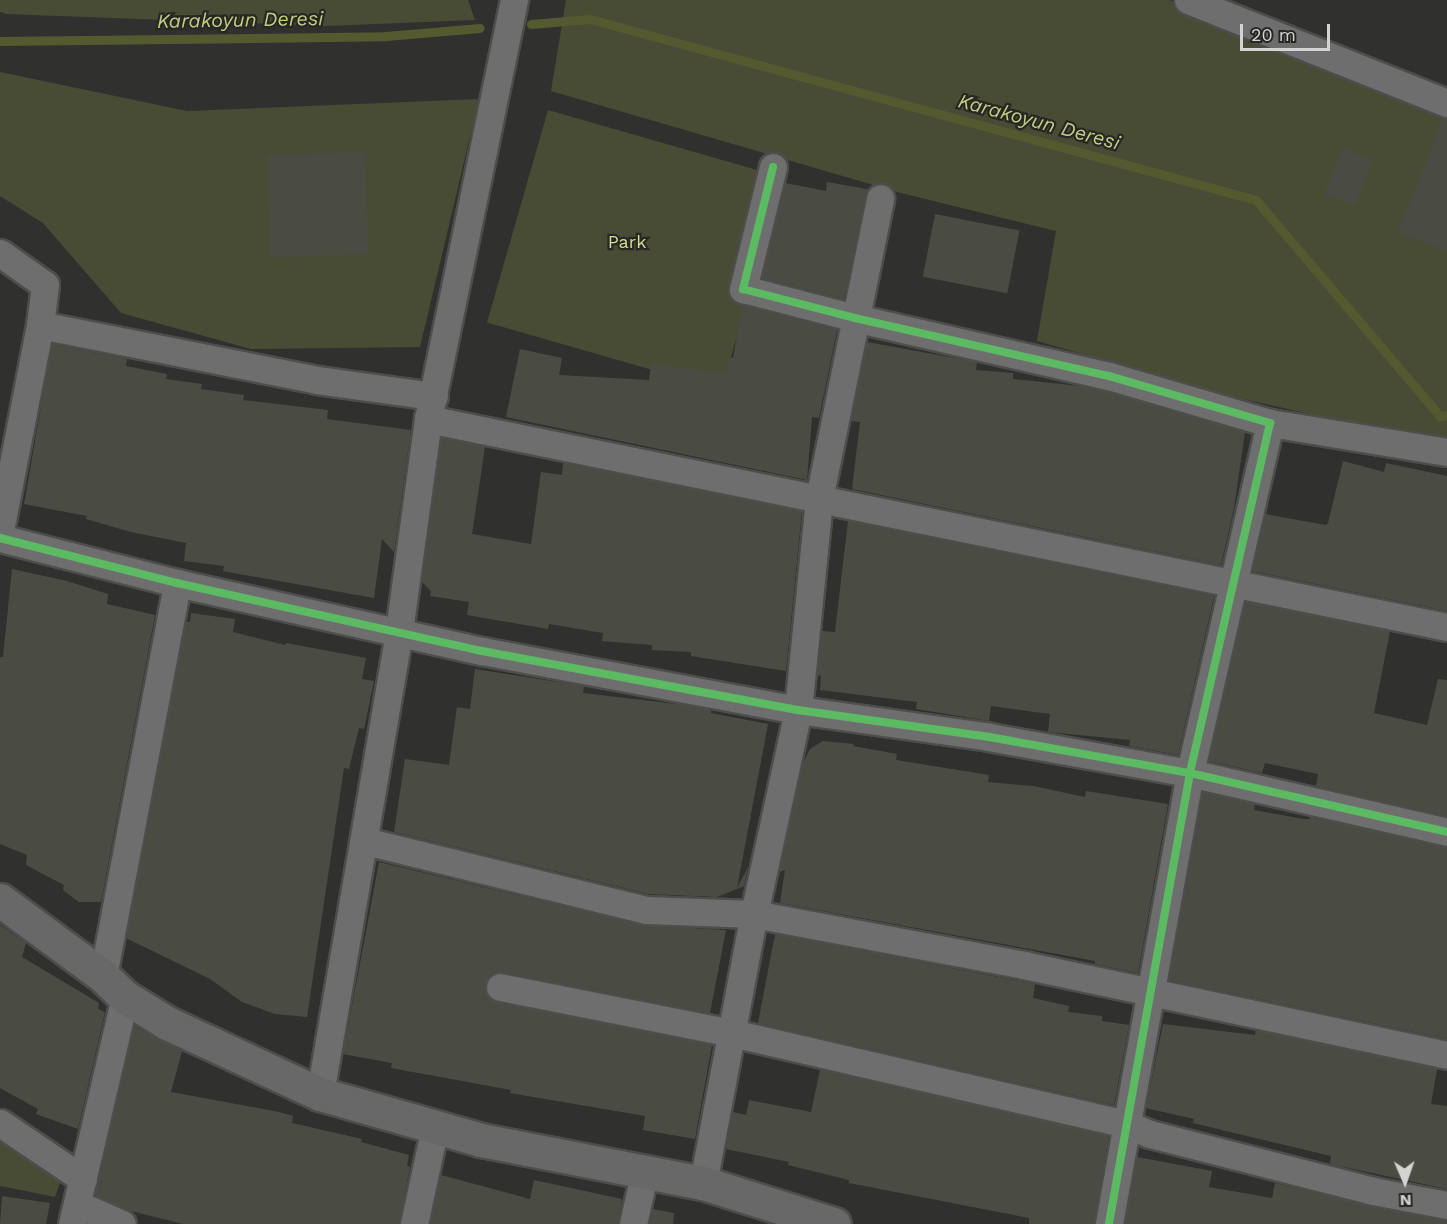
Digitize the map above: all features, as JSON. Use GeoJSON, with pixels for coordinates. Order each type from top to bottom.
{"type":"FeatureCollection","features":[{"type":"Feature","properties":{"kind":"street"},"geometry":{"type":"LineString","coordinates":[[320,1094],[365,842],[399,631],[431,408],[514,0]]}},
{"type":"Feature","properties":{"kind":"street"},"geometry":{"type":"LineString","coordinates":[[1188,0],[1447,103]]}},
{"type":"Feature","properties":{"kind":"street"},"geometry":{"type":"LineString","coordinates":[[773,167],[743,289],[855,318],[1110,376],[1270,423],[1447,452]]}},
{"type":"Feature","properties":{"kind":"street"},"geometry":{"type":"LineString","coordinates":[[703,1183],[754,914],[798,710],[819,499],[880,198]]}},
{"type":"Feature","properties":{"kind":"street"},"geometry":{"type":"LineString","coordinates":[[0,253],[45,285],[40,325],[0,530]]}},
{"type":"Feature","properties":{"kind":"street"},"geometry":{"type":"LineString","coordinates":[[40,325],[317,380],[819,499],[1447,627]]}},
{"type":"Feature","properties":{"kind":"street"},"geometry":{"type":"LineString","coordinates":[[1109,1224],[1191,773],[1270,423]]}},
{"type":"Feature","properties":{"kind":"street"},"geometry":{"type":"LineString","coordinates":[[0,538],[177,583],[482,651],[798,710],[990,737],[1191,773],[1447,832]]}},
{"type":"Feature","properties":{"kind":"street"},"geometry":{"type":"LineString","coordinates":[[77,1202],[114,986],[177,583]]}},
{"type":"Feature","properties":{"kind":"street"},"geometry":{"type":"LineString","coordinates":[[365,842],[646,910],[754,914],[1024,965],[1447,1055]]}},
{"type":"Feature","properties":{"kind":"street"},"geometry":{"type":"LineString","coordinates":[[0,900],[114,986],[197,1038],[320,1094],[481,1140],[703,1183],[834,1224]]}},
{"type":"Feature","properties":{"kind":"street"},"geometry":{"type":"LineString","coordinates":[[500,987],[732,1033],[1126,1124],[1150,1134],[1373,1191],[1447,1205]]}},
{"type":"Feature","properties":{"kind":"street"},"geometry":{"type":"LineString","coordinates":[[0,1123],[77,1202],[122,1224]]}},
{"type":"Feature","properties":{"kind":"street"},"geometry":{"type":"LineString","coordinates":[[414,1224],[435,1126]]}},
{"type":"Feature","properties":{"kind":"street"},"geometry":{"type":"LineString","coordinates":[[633,1224],[645,1170]]}},
{"type":"Feature","properties":{"kind":"green space"},"geometry":{"type":"Polygon","coordinates":[[[0,0],[468,0],[475,20],[325,26],[7,14],[0,12],[0,0]]]}},
{"type":"Feature","properties":{"kind":"green space"},"geometry":{"type":"Polygon","coordinates":[[[566,0],[1169,0],[1447,116],[1447,441],[1358,425],[1226,395],[1037,341],[1056,231],[901,193],[551,91],[566,0]]]}},
{"type":"Feature","properties":{"kind":"green space"},"geometry":{"type":"Polygon","coordinates":[[[0,72],[187,111],[479,99],[420,347],[251,349],[121,313],[43,223],[0,196],[0,72]]]}},
{"type":"Feature","properties":{"kind":"green space","name":"Park"},"geometry":{"type":"Polygon","coordinates":[[[548,110],[783,177],[722,390],[487,322],[548,110]]]}},
{"type":"Feature","properties":{"kind":"green space"},"geometry":{"type":"Polygon","coordinates":[[[0,1142],[60,1182],[55,1197],[0,1186],[0,1142]]]}},
{"type":"Feature","properties":{"kind":"building"},"geometry":{"type":"Polygon","coordinates":[[[1443,118],[1447,118],[1447,251],[1398,232],[1443,118]]]}},
{"type":"Feature","properties":{"kind":"building"},"geometry":{"type":"Polygon","coordinates":[[[1342,148],[1373,160],[1355,206],[1324,194],[1342,148]]]}},
{"type":"Feature","properties":{"kind":"building"},"geometry":{"type":"Polygon","coordinates":[[[365,152],[369,254],[271,257],[267,155],[365,152]]]}},
{"type":"Feature","properties":{"kind":"building"},"geometry":{"type":"Polygon","coordinates":[[[827,182],[867,189],[844,299],[762,278],[785,183],[826,191],[827,182]]]}},
{"type":"Feature","properties":{"kind":"building"},"geometry":{"type":"Polygon","coordinates":[[[935,214],[1019,230],[1007,293],[923,277],[935,214]]]}},
{"type":"Feature","properties":{"kind":"building"},"geometry":{"type":"Polygon","coordinates":[[[742,305],[837,330],[819,418],[812,417],[807,480],[506,417],[520,349],[562,358],[559,375],[649,380],[651,364],[726,373],[729,357],[733,358],[742,305]]]}},
{"type":"Feature","properties":{"kind":"building"},"geometry":{"type":"Polygon","coordinates":[[[867,342],[977,362],[976,370],[1013,373],[1013,379],[1105,391],[1245,432],[1234,508],[1221,565],[852,489],[860,422],[851,421],[867,342]]]}},
{"type":"Feature","properties":{"kind":"building"},"geometry":{"type":"Polygon","coordinates":[[[52,344],[127,359],[126,366],[167,374],[166,379],[202,384],[201,389],[244,395],[243,400],[328,410],[327,419],[411,430],[394,552],[382,539],[374,598],[223,571],[224,566],[184,561],[186,543],[131,532],[86,519],[87,516],[24,504],[52,344]]]}},
{"type":"Feature","properties":{"kind":"building"},"geometry":{"type":"Polygon","coordinates":[[[441,438],[485,447],[472,534],[531,544],[541,472],[562,475],[563,463],[802,511],[786,671],[691,656],[691,652],[652,650],[652,645],[602,641],[603,633],[549,624],[548,629],[467,615],[469,602],[430,596],[431,591],[422,582],[441,438]]]}},
{"type":"Feature","properties":{"kind":"building"},"geometry":{"type":"Polygon","coordinates":[[[1343,461],[1384,472],[1386,463],[1447,476],[1447,611],[1252,571],[1265,514],[1326,525],[1328,523],[1343,461]]]}},
{"type":"Feature","properties":{"kind":"building"},"geometry":{"type":"Polygon","coordinates":[[[848,521],[1214,596],[1178,755],[1129,746],[1130,740],[1048,732],[1050,714],[991,706],[989,721],[916,709],[917,702],[820,690],[821,676],[817,675],[822,631],[835,632],[848,521]]]}},
{"type":"Feature","properties":{"kind":"building"},"geometry":{"type":"Polygon","coordinates":[[[12,569],[67,581],[108,594],[107,604],[155,615],[101,902],[79,902],[63,890],[64,885],[26,865],[27,855],[0,844],[0,657],[3,657],[12,569]]]}},
{"type":"Feature","properties":{"kind":"building"},"geometry":{"type":"Polygon","coordinates":[[[1245,602],[1390,631],[1374,713],[1427,725],[1438,679],[1447,680],[1447,816],[1316,786],[1318,774],[1265,763],[1262,773],[1209,761],[1245,602]]]}},
{"type":"Feature","properties":{"kind":"building"},"geometry":{"type":"Polygon","coordinates":[[[191,613],[235,619],[233,632],[285,645],[286,643],[366,658],[362,679],[374,681],[364,729],[359,728],[349,769],[344,768],[307,1017],[275,1014],[242,1002],[210,979],[126,938],[186,622],[190,622],[191,613]]]}},
{"type":"Feature","properties":{"kind":"building"},"geometry":{"type":"Polygon","coordinates":[[[475,669],[584,686],[583,693],[693,706],[711,710],[711,713],[768,724],[737,888],[748,867],[744,886],[717,897],[648,894],[394,832],[405,759],[449,765],[457,707],[470,709],[475,669]]]}},
{"type":"Feature","properties":{"kind":"building"},"geometry":{"type":"Polygon","coordinates":[[[823,741],[854,744],[853,746],[897,754],[896,760],[989,775],[988,782],[1033,786],[1085,797],[1086,791],[1168,804],[1138,973],[1095,964],[1095,961],[780,903],[785,870],[779,872],[803,763],[810,749],[823,741]]]}},
{"type":"Feature","properties":{"kind":"building"},"geometry":{"type":"Polygon","coordinates":[[[1203,792],[1255,804],[1254,810],[1304,819],[1310,817],[1447,847],[1447,1039],[1169,980],[1203,792]]]}},
{"type":"Feature","properties":{"kind":"building"},"geometry":{"type":"Polygon","coordinates":[[[379,862],[642,925],[726,930],[710,1013],[503,972],[489,976],[485,985],[489,998],[497,1002],[712,1045],[695,1139],[643,1130],[645,1116],[510,1093],[511,1090],[391,1068],[392,1063],[343,1054],[379,862]]]}},
{"type":"Feature","properties":{"kind":"building"},"geometry":{"type":"Polygon","coordinates":[[[0,925],[26,943],[22,957],[99,1003],[98,1009],[105,1012],[78,1129],[36,1114],[38,1109],[0,1088],[0,925]]]}},
{"type":"Feature","properties":{"kind":"building"},"geometry":{"type":"Polygon","coordinates":[[[775,934],[1035,984],[1033,998],[1069,1006],[1068,1012],[1102,1016],[1102,1021],[1129,1025],[1114,1105],[758,1023],[775,934]]]}},
{"type":"Feature","properties":{"kind":"building"},"geometry":{"type":"Polygon","coordinates":[[[1163,1024],[1255,1035],[1256,1030],[1437,1069],[1431,1104],[1447,1106],[1447,1189],[1330,1164],[1331,1156],[1193,1123],[1194,1119],[1146,1108],[1163,1024]]]}},
{"type":"Feature","properties":{"kind":"building"},"geometry":{"type":"Polygon","coordinates":[[[134,1026],[182,1051],[171,1092],[279,1112],[293,1116],[292,1123],[362,1139],[361,1142],[409,1155],[407,1166],[410,1167],[399,1224],[183,1224],[131,1211],[95,1195],[134,1026]]]}},
{"type":"Feature","properties":{"kind":"building"},"geometry":{"type":"Polygon","coordinates":[[[820,1070],[1109,1136],[1094,1224],[1029,1224],[1029,1218],[849,1183],[849,1180],[788,1165],[789,1162],[726,1149],[733,1112],[746,1115],[749,1100],[811,1112],[820,1070]]]}},
{"type":"Feature","properties":{"kind":"building"},"geometry":{"type":"Polygon","coordinates":[[[1137,1157],[1212,1171],[1209,1187],[1272,1198],[1275,1183],[1370,1206],[1447,1220],[1447,1224],[1125,1224],[1137,1157]]]}},
{"type":"Feature","properties":{"kind":"building"},"geometry":{"type":"Polygon","coordinates":[[[441,1175],[530,1199],[534,1180],[622,1199],[618,1224],[430,1224],[441,1175]]]}},
{"type":"Feature","properties":{"kind":"building"},"geometry":{"type":"Polygon","coordinates":[[[2,1196],[50,1203],[46,1224],[0,1224],[2,1196]]]}},
{"type":"Feature","properties":{"kind":"building"},"geometry":{"type":"Polygon","coordinates":[[[653,1209],[674,1213],[673,1224],[649,1224],[653,1209]]]}},
{"type":"Feature","properties":{"kind":"waterway","name":"Karakoyun Deresi"},"geometry":{"type":"LineString","coordinates":[[531,24],[590,19],[1256,200],[1440,416],[1447,415]]}},
{"type":"Feature","properties":{"kind":"waterway","name":"Karakoyun Deresi"},"geometry":{"type":"LineString","coordinates":[[0,41],[386,36],[480,28]]}},
{"type":"Feature","properties":{"kind":"cycle path"},"geometry":{"type":"LineString","coordinates":[[773,167],[743,289],[855,318],[1109,376],[1270,423],[1190,773],[1109,1224]]}},
{"type":"Feature","properties":{"kind":"cycle path"},"geometry":{"type":"LineString","coordinates":[[0,538],[177,583],[482,651],[798,710],[989,737],[1190,773],[1447,832]]}}]}
